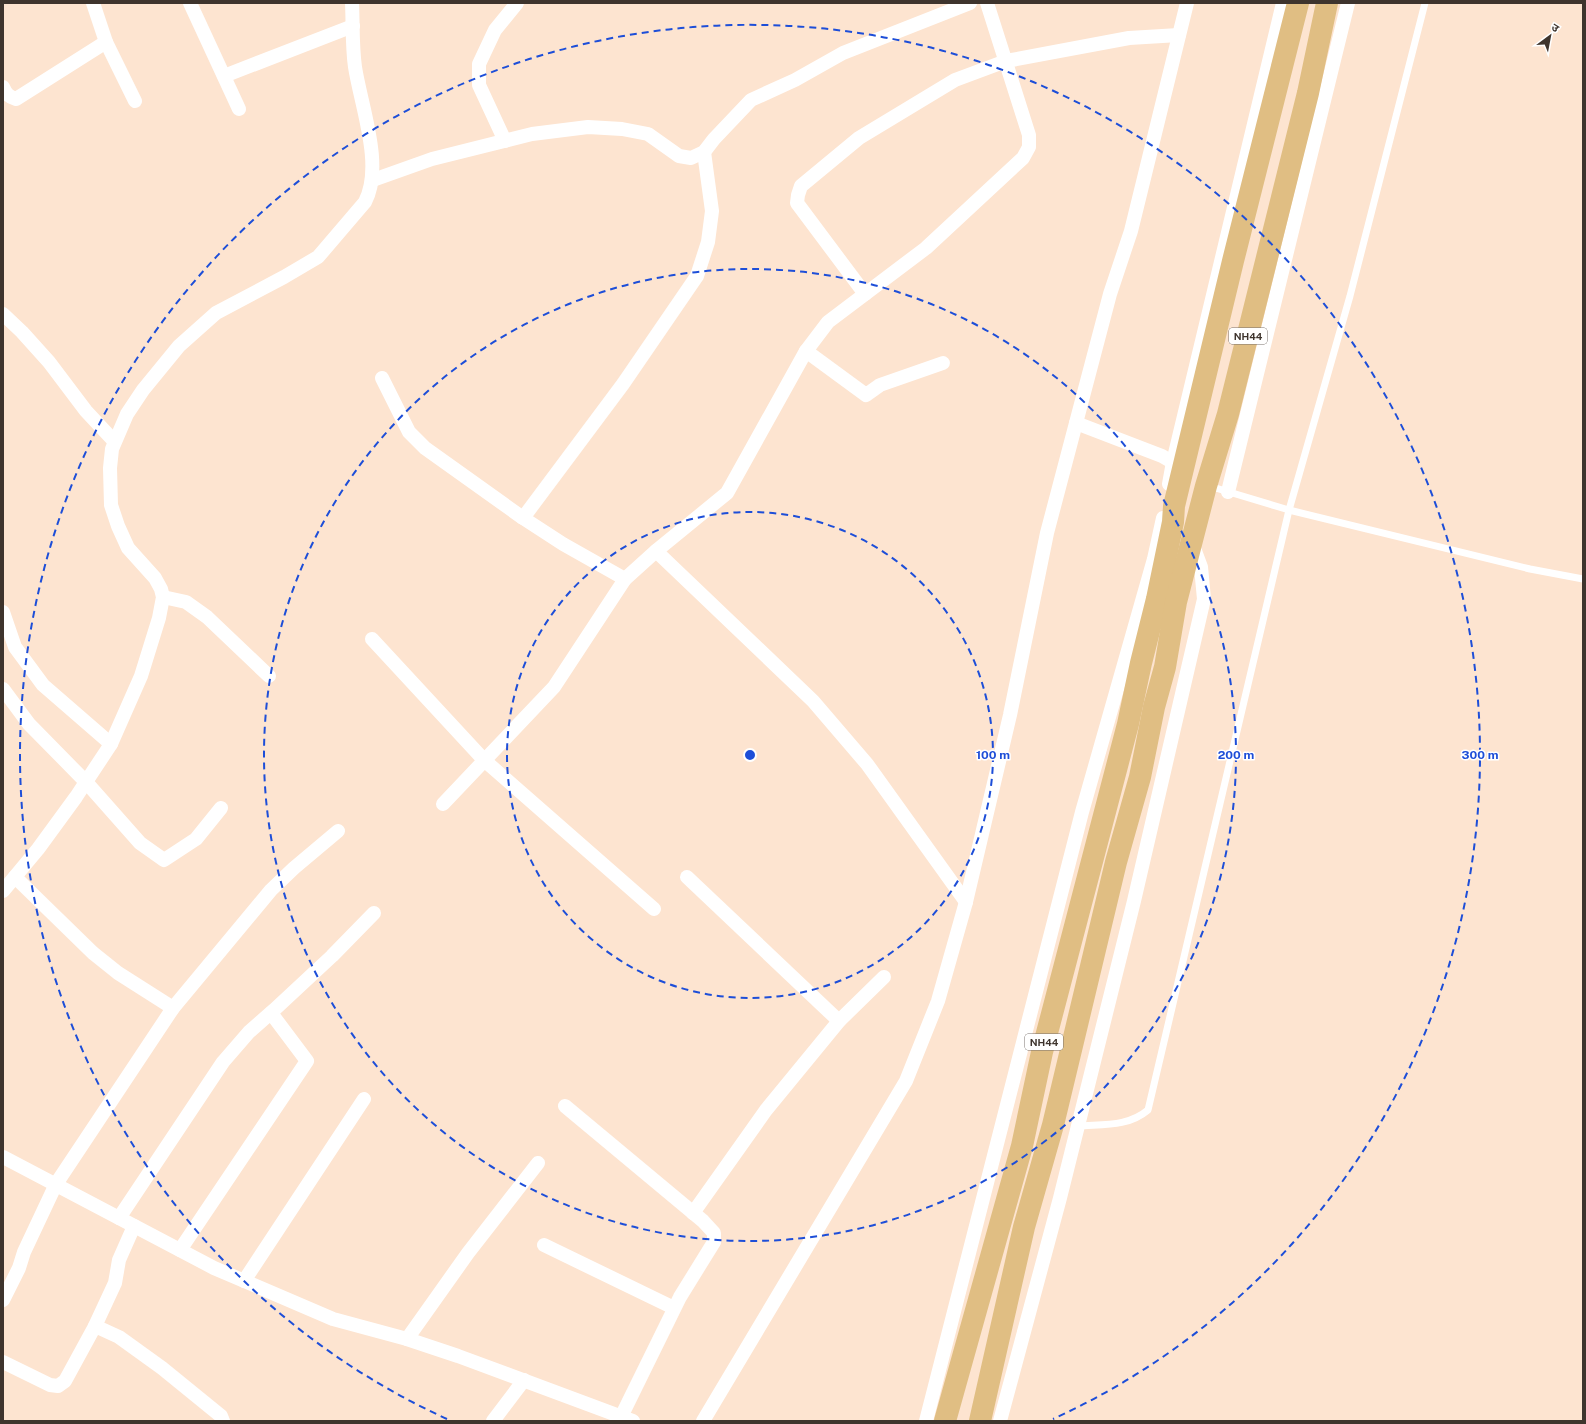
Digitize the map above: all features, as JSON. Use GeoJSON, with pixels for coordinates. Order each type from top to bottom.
{"type":"FeatureCollection","features":[{"type":"Feature","properties":{"kind":"highway","name":"NH44"},"geometry":{"type":"LineString","coordinates":[[945,1421],[1022,1146],[1042,1052],[1128,724],[1158,599],[1174,506],[1178,466],[1233,261],[1298,3]]}},
{"type":"Feature","properties":{"kind":"highway","name":"NH44"},"geometry":{"type":"LineString","coordinates":[[980,1421],[1024,1227],[1053,1125],[1116,862],[1140,777],[1154,707],[1165,667],[1176,602],[1206,486],[1230,406],[1308,93],[1327,3]]}},
{"type":"Feature","properties":{"kind":"street"},"geometry":{"type":"LineString","coordinates":[[93,3],[106,42],[135,101]]}},
{"type":"Feature","properties":{"kind":"street"},"geometry":{"type":"LineString","coordinates":[[190,3],[239,109]]}},
{"type":"Feature","properties":{"kind":"street"},"geometry":{"type":"LineString","coordinates":[[3,891],[38,849],[111,744],[140,676],[159,618],[163,597],[161,589],[155,578],[128,548],[111,506],[110,468],[114,441],[126,414],[142,390],[179,346],[216,313],[318,257],[365,202],[370,194],[373,180],[369,133],[355,67],[352,3]]}},
{"type":"Feature","properties":{"kind":"street"},"geometry":{"type":"LineString","coordinates":[[505,141],[479,85],[479,64],[495,30],[517,3]]}},
{"type":"Feature","properties":{"kind":"street"},"geometry":{"type":"LineString","coordinates":[[373,180],[432,159],[532,134],[588,127],[622,129],[648,134],[679,156],[691,158],[704,152],[714,139],[751,100],[795,80],[842,53],[937,9],[970,3]]}},
{"type":"Feature","properties":{"kind":"street"},"geometry":{"type":"LineString","coordinates":[[443,804],[554,687],[625,579],[656,551],[727,494],[806,351],[828,322],[926,248],[1023,158],[1030,147],[1029,135],[987,3]]}},
{"type":"Feature","properties":{"kind":"street"},"geometry":{"type":"LineString","coordinates":[[703,1421],[906,1080],[938,1001],[966,902],[1010,714],[1047,533],[1110,294],[1131,231],[1187,3]]}},
{"type":"Feature","properties":{"kind":"street"},"geometry":{"type":"LineString","coordinates":[[926,1421],[1082,812],[1154,559],[1166,502],[1178,466],[1283,3]]}},
{"type":"Feature","properties":{"kind":"street"},"geometry":{"type":"LineString","coordinates":[[1228,492],[1348,3]]}},
{"type":"Feature","properties":{"kind":"street"},"geometry":{"type":"LineString","coordinates":[[224,76],[353,26]]}},
{"type":"Feature","properties":{"kind":"street"},"geometry":{"type":"LineString","coordinates":[[865,294],[797,203],[801,186],[860,138],[955,80],[1006,61],[1129,38],[1179,35]]}},
{"type":"Feature","properties":{"kind":"street"},"geometry":{"type":"LineString","coordinates":[[3,87],[6,94],[11,98],[16,99],[106,42]]}},
{"type":"Feature","properties":{"kind":"street"},"geometry":{"type":"LineString","coordinates":[[523,518],[623,384],[697,276],[708,242],[712,211],[704,152]]}},
{"type":"Feature","properties":{"kind":"street"},"geometry":{"type":"LineString","coordinates":[[3,314],[22,332],[49,362],[86,411],[114,441]]}},
{"type":"Feature","properties":{"kind":"street"},"geometry":{"type":"LineString","coordinates":[[806,351],[866,395],[880,385],[943,363]]}},
{"type":"Feature","properties":{"kind":"street"},"geometry":{"type":"LineString","coordinates":[[382,378],[409,432],[416,441],[523,518],[563,544],[625,579]]}},
{"type":"Feature","properties":{"kind":"street"},"geometry":{"type":"LineString","coordinates":[[1076,423],[1162,456],[1178,466]]}},
{"type":"Feature","properties":{"kind":"street"},"geometry":{"type":"LineString","coordinates":[[1000,1421],[1078,1126],[1134,901],[1204,598],[1201,567],[1192,543]]}},
{"type":"Feature","properties":{"kind":"street"},"geometry":{"type":"LineString","coordinates":[[656,551],[813,701],[867,764],[966,902]]}},
{"type":"Feature","properties":{"kind":"street"},"geometry":{"type":"LineString","coordinates":[[163,597],[186,602],[207,617],[269,676]]}},
{"type":"Feature","properties":{"kind":"street"},"geometry":{"type":"LineString","coordinates":[[3,612],[15,647],[43,685],[111,744]]}},
{"type":"Feature","properties":{"kind":"street"},"geometry":{"type":"LineString","coordinates":[[372,639],[484,760],[654,909]]}},
{"type":"Feature","properties":{"kind":"street"},"geometry":{"type":"LineString","coordinates":[[3,689],[29,724],[86,782],[140,843],[164,860],[196,838],[221,808]]}},
{"type":"Feature","properties":{"kind":"street"},"geometry":{"type":"LineString","coordinates":[[3,1300],[19,1268],[24,1252],[56,1184],[173,1008],[272,890],[294,868],[338,831]]}},
{"type":"Feature","properties":{"kind":"street"},"geometry":{"type":"LineString","coordinates":[[15,877],[93,953],[118,973],[173,1008]]}},
{"type":"Feature","properties":{"kind":"street"},"geometry":{"type":"LineString","coordinates":[[688,877],[839,1021]]}},
{"type":"Feature","properties":{"kind":"street"},"geometry":{"type":"LineString","coordinates":[[119,1218],[223,1062],[249,1032],[332,956],[374,913]]}},
{"type":"Feature","properties":{"kind":"street"},"geometry":{"type":"LineString","coordinates":[[693,1213],[766,1110],[839,1021],[884,977]]}},
{"type":"Feature","properties":{"kind":"street"},"geometry":{"type":"LineString","coordinates":[[180,1250],[307,1061],[271,1013]]}},
{"type":"Feature","properties":{"kind":"street"},"geometry":{"type":"LineString","coordinates":[[244,1281],[364,1099]]}},
{"type":"Feature","properties":{"kind":"street"},"geometry":{"type":"LineString","coordinates":[[3,1157],[214,1268],[333,1319],[407,1339],[524,1380],[625,1420],[674,1308],[714,1242],[714,1233],[693,1213],[565,1106]]}},
{"type":"Feature","properties":{"kind":"street"},"geometry":{"type":"LineString","coordinates":[[407,1339],[468,1253],[538,1163]]}},
{"type":"Feature","properties":{"kind":"street"},"geometry":{"type":"LineString","coordinates":[[3,1362],[50,1385],[58,1386],[65,1381],[95,1326],[115,1283],[119,1260],[134,1226]]}},
{"type":"Feature","properties":{"kind":"street"},"geometry":{"type":"LineString","coordinates":[[544,1245],[674,1308]]}},
{"type":"Feature","properties":{"kind":"street"},"geometry":{"type":"LineString","coordinates":[[95,1326],[119,1337],[162,1368],[221,1416],[223,1421]]}},
{"type":"Feature","properties":{"kind":"street"},"geometry":{"type":"LineString","coordinates":[[493,1421],[524,1380]]}},
{"type":"Feature","properties":{"kind":"lane"},"geometry":{"type":"LineString","coordinates":[[1078,1126],[1128,1122],[1140,1117],[1148,1110],[1289,510],[1350,296],[1425,3]]}},
{"type":"Feature","properties":{"kind":"lane"},"geometry":{"type":"LineString","coordinates":[[1206,486],[1289,510],[1530,569],[1583,579]]}}]}
